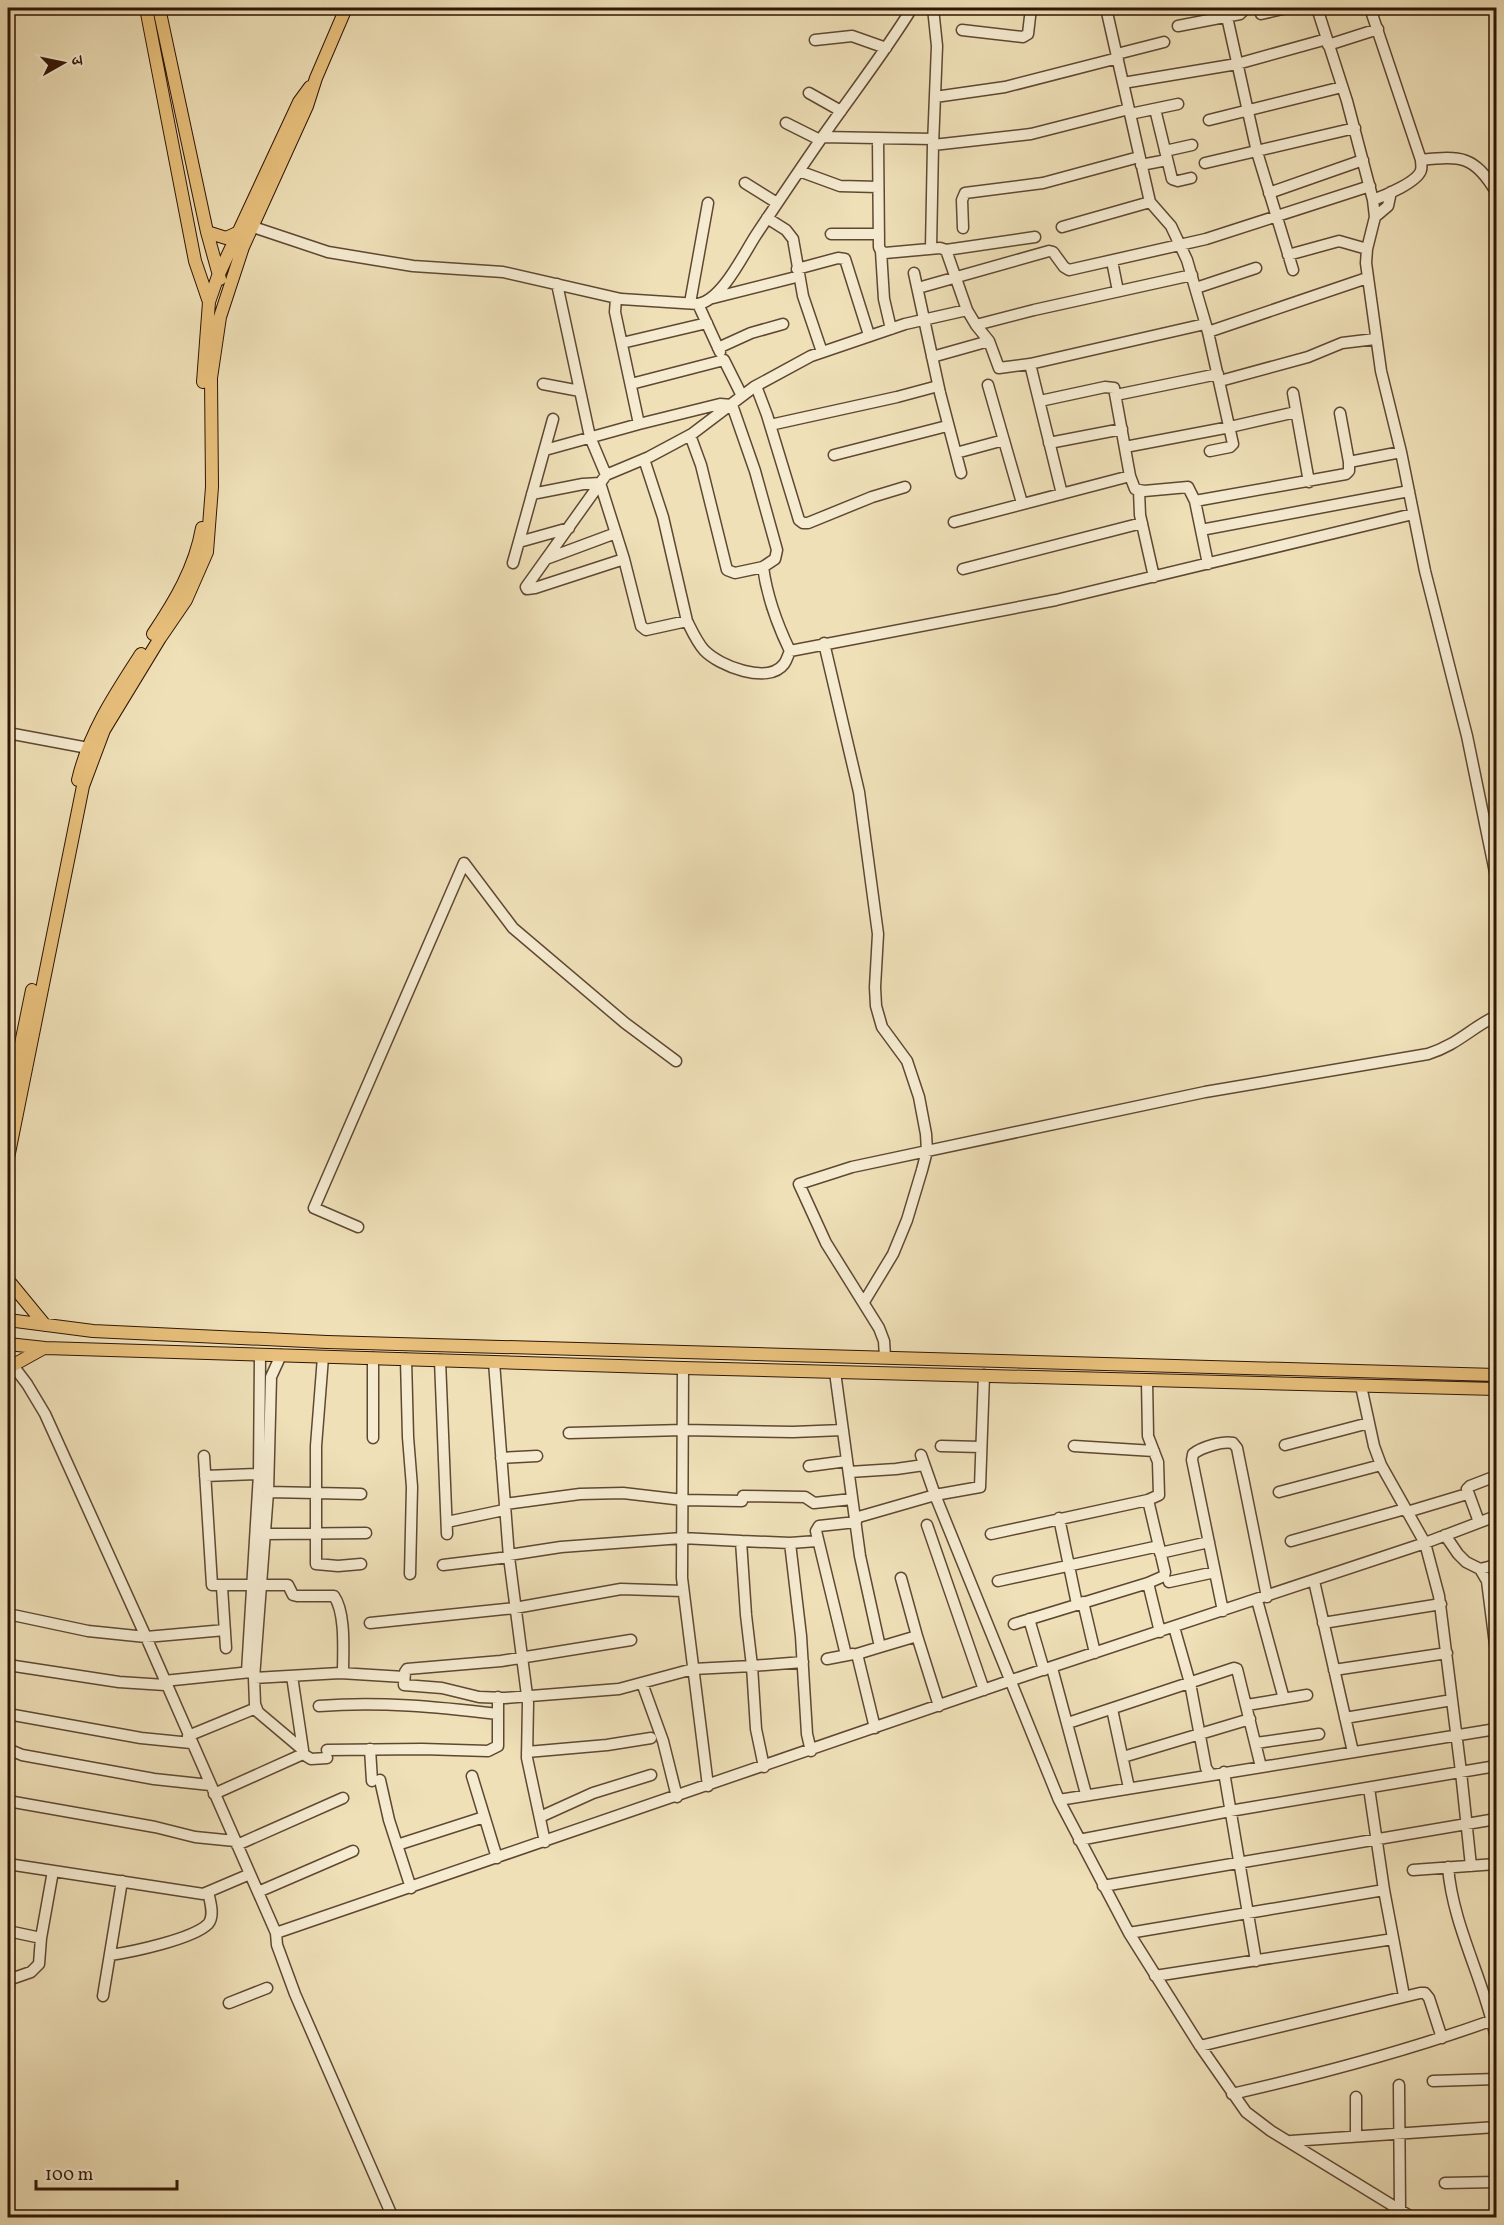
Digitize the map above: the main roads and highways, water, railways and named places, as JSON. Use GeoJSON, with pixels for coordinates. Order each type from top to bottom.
{"type":"FeatureCollection","features":[{"type":"Feature","properties":{"kind":"main road"},"geometry":{"type":"LineString","coordinates":[[8,1158],[83,786],[104,730],[186,600],[207,552],[212,487],[211,378],[220,316],[252,227],[308,106],[316,78],[346,8]]}},
{"type":"Feature","properties":{"kind":"main road"},"geometry":{"type":"LineString","coordinates":[[153,9],[218,276],[228,294]]}},
{"type":"Feature","properties":{"kind":"main road"},"geometry":{"type":"LineString","coordinates":[[153,9],[195,261],[208,302],[220,316]]}},
{"type":"Feature","properties":{"kind":"main road"},"geometry":{"type":"LineString","coordinates":[[8,1107],[53,885],[83,759],[110,703],[192,568],[201,536],[204,516],[203,383],[208,302],[299,102],[316,78]]}},
{"type":"Feature","properties":{"kind":"main road"},"geometry":{"type":"LineString","coordinates":[[207,232],[226,237],[239,232]]}},
{"type":"Feature","properties":{"kind":"main road"},"geometry":{"type":"LineString","coordinates":[[8,1280],[45,1325]]}},
{"type":"Feature","properties":{"kind":"main road"},"geometry":{"type":"LineString","coordinates":[[8,1320],[93,1331],[327,1342],[1497,1375]]}},
{"type":"Feature","properties":{"kind":"main road"},"geometry":{"type":"LineString","coordinates":[[8,1344],[45,1348],[683,1368],[1497,1389]]}},
{"type":"Feature","properties":{"kind":"main road"},"geometry":{"type":"LineString","coordinates":[[9,1364],[45,1348]]}}]}
